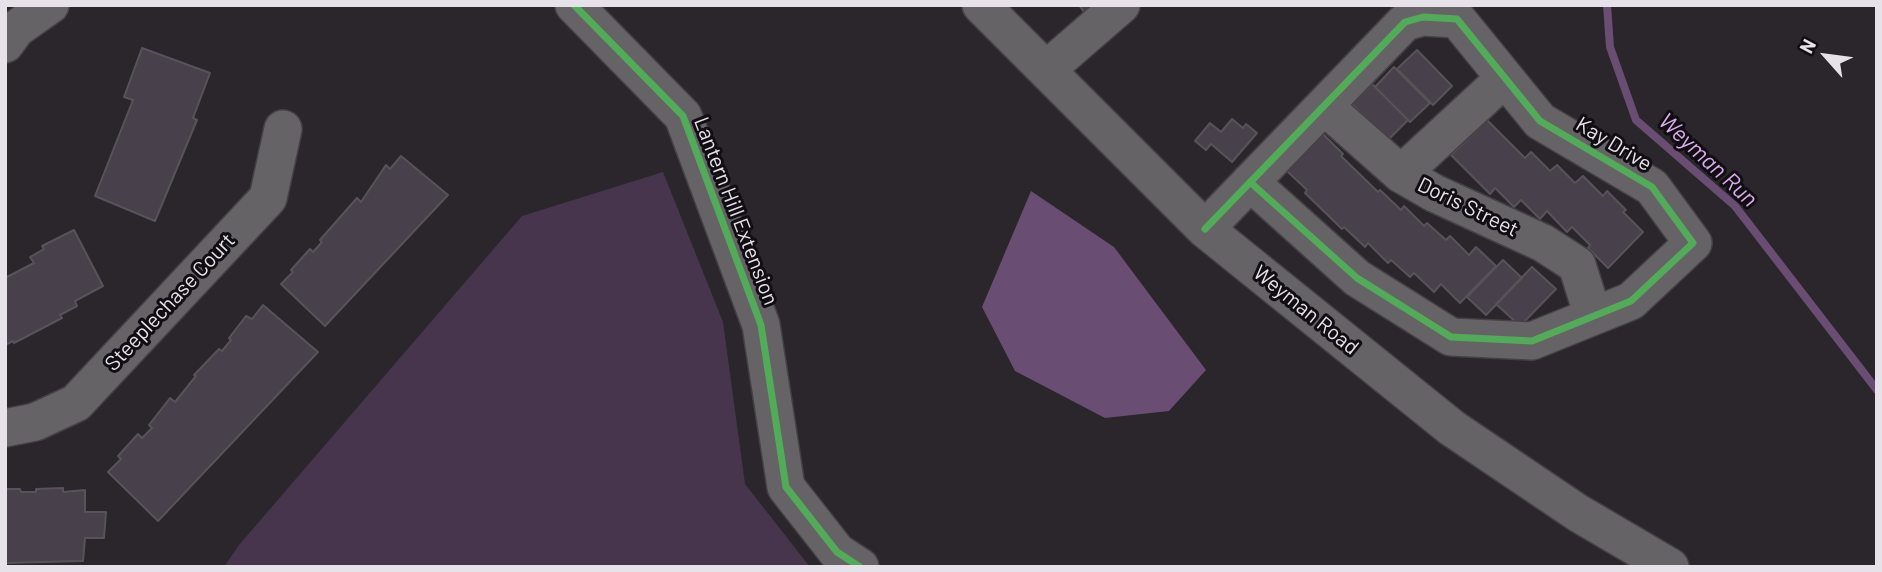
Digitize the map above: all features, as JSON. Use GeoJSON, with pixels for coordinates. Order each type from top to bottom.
{"type":"FeatureCollection","features":[{"type":"Feature","properties":{"kind":"street"},"geometry":{"type":"LineString","coordinates":[[5,44],[16,29],[50,5]]}},
{"type":"Feature","properties":{"kind":"street","name":"Lantern Hill Extension"},"geometry":{"type":"LineString","coordinates":[[574,5],[683,116],[761,325],[786,487],[837,552],[860,567]]}},
{"type":"Feature","properties":{"kind":"street","name":"Weyman Road"},"geometry":{"type":"LineString","coordinates":[[981,5],[1205,229],[1452,428],[1578,513],[1670,567]]}},
{"type":"Feature","properties":{"kind":"street"},"geometry":{"type":"LineString","coordinates":[[1046,70],[1121,5]]}},
{"type":"Feature","properties":{"kind":"street","name":"Kay Drive"},"geometry":{"type":"LineString","coordinates":[[1205,229],[1250,182],[1405,22],[1423,17],[1457,19],[1540,121],[1652,187],[1693,243],[1631,301],[1532,341],[1451,337],[1357,278],[1250,182]]}},
{"type":"Feature","properties":{"kind":"street"},"geometry":{"type":"LineString","coordinates":[[1401,174],[1505,78]]}},
{"type":"Feature","properties":{"kind":"street","name":"Doris Street"},"geometry":{"type":"LineString","coordinates":[[1324,106],[1401,174],[1434,193],[1543,243],[1577,265],[1593,316]]}},
{"type":"Feature","properties":{"kind":"street","name":"Steeplechase Court"},"geometry":{"type":"LineString","coordinates":[[5,428],[35,422],[76,403],[268,198],[283,129]]}},
{"type":"Feature","properties":{"kind":"shaded area"},"geometry":{"type":"Polygon","coordinates":[[[663,172],[723,322],[745,484],[810,567],[224,567],[239,545],[522,216],[663,172]]]}},
{"type":"Feature","properties":{"kind":"shaded area"},"geometry":{"type":"Polygon","coordinates":[[[1031,191],[1114,247],[1206,370],[1169,411],[1105,418],[1015,371],[982,307],[1031,191]]]}},
{"type":"Feature","properties":{"kind":"building"},"geometry":{"type":"Polygon","coordinates":[[[1079,5],[1098,5],[1086,15],[1079,5]]]}},
{"type":"Feature","properties":{"kind":"building"},"geometry":{"type":"Polygon","coordinates":[[[142,48],[210,73],[193,118],[197,120],[155,221],[95,196],[133,100],[124,97],[142,48]]]}},
{"type":"Feature","properties":{"kind":"building"},"geometry":{"type":"Polygon","coordinates":[[[1417,50],[1452,86],[1433,105],[1397,69],[1417,50]]]}},
{"type":"Feature","properties":{"kind":"building"},"geometry":{"type":"Polygon","coordinates":[[[1394,67],[1430,103],[1410,122],[1375,87],[1394,67]]]}},
{"type":"Feature","properties":{"kind":"building"},"geometry":{"type":"Polygon","coordinates":[[[1372,84],[1408,120],[1388,140],[1352,104],[1372,84]]]}},
{"type":"Feature","properties":{"kind":"building"},"geometry":{"type":"Polygon","coordinates":[[[1232,119],[1243,128],[1246,124],[1257,133],[1232,162],[1211,144],[1206,150],[1195,141],[1210,123],[1221,132],[1232,119]]]}},
{"type":"Feature","properties":{"kind":"building"},"geometry":{"type":"Polygon","coordinates":[[[1487,120],[1525,158],[1531,152],[1550,171],[1557,165],[1575,183],[1583,176],[1603,196],[1607,191],[1643,232],[1608,268],[1572,227],[1567,232],[1547,211],[1540,219],[1521,200],[1514,207],[1495,188],[1490,194],[1451,155],[1487,120]]]}},
{"type":"Feature","properties":{"kind":"building"},"geometry":{"type":"Polygon","coordinates":[[[1323,134],[1343,154],[1341,156],[1401,210],[1404,206],[1424,226],[1427,223],[1446,240],[1450,236],[1469,255],[1476,247],[1496,266],[1460,303],[1441,284],[1434,292],[1414,273],[1410,277],[1391,260],[1388,263],[1368,243],[1365,247],[1305,193],[1307,190],[1287,171],[1323,134]]]}},
{"type":"Feature","properties":{"kind":"building"},"geometry":{"type":"Polygon","coordinates":[[[401,156],[448,195],[325,326],[281,284],[310,249],[313,252],[322,242],[320,240],[357,198],[361,202],[386,165],[390,169],[401,156]]]}},
{"type":"Feature","properties":{"kind":"building"},"geometry":{"type":"Polygon","coordinates":[[[74,230],[103,286],[75,301],[77,306],[60,315],[62,318],[5,345],[5,278],[34,263],[30,257],[44,249],[42,246],[74,230]]]}},
{"type":"Feature","properties":{"kind":"building"},"geometry":{"type":"Polygon","coordinates":[[[1503,260],[1522,278],[1486,315],[1467,297],[1503,260]]]}},
{"type":"Feature","properties":{"kind":"building"},"geometry":{"type":"Polygon","coordinates":[[[1532,267],[1556,289],[1520,326],[1496,304],[1532,267]]]}},
{"type":"Feature","properties":{"kind":"building"},"geometry":{"type":"Polygon","coordinates":[[[263,305],[318,352],[158,521],[108,472],[121,459],[118,456],[138,434],[142,438],[152,428],[149,425],[170,398],[175,402],[196,376],[194,375],[219,349],[222,351],[246,316],[252,319],[263,305]]]}},
{"type":"Feature","properties":{"kind":"building"},"geometry":{"type":"Polygon","coordinates":[[[63,488],[63,492],[85,490],[85,512],[106,512],[104,538],[85,538],[83,561],[5,563],[5,489],[36,492],[36,489],[63,488]]]}},
{"type":"Feature","properties":{"kind":"waterway","name":"Weyman Run"},"geometry":{"type":"LineString","coordinates":[[1607,5],[1610,47],[1636,120],[1735,206],[1877,390]]}},
{"type":"Feature","properties":{"kind":"cycle path"},"geometry":{"type":"LineString","coordinates":[[574,5],[683,116],[761,325],[786,487],[837,552],[860,567]]}},
{"type":"Feature","properties":{"kind":"cycle path"},"geometry":{"type":"LineString","coordinates":[[1205,229],[1405,22],[1423,17],[1457,19],[1540,121],[1652,187],[1693,243],[1631,301],[1532,341],[1451,337],[1357,278],[1250,182]]}}]}
